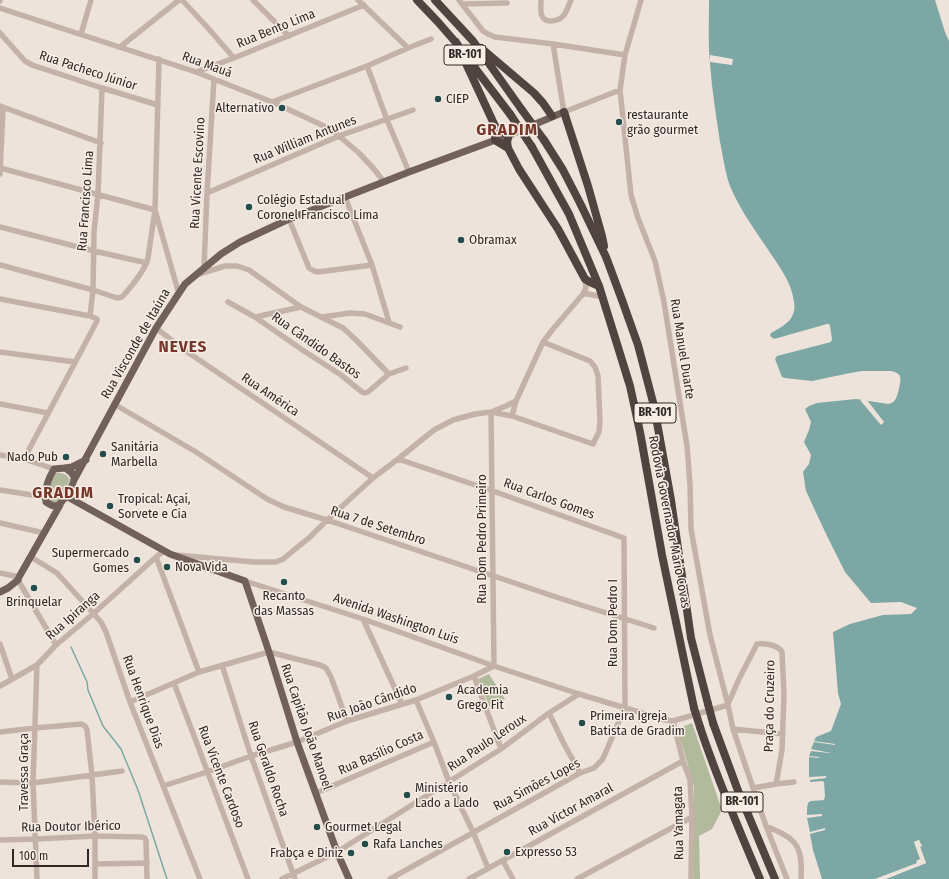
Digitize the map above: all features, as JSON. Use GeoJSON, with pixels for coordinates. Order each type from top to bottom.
{"type":"FeatureCollection","features":[{"type":"Feature","properties":{"kind":"highway","name":"Rodovia Governador Mário Covas"},"geometry":{"type":"LineString","coordinates":[[417,0],[456,42],[510,114],[532,147],[569,214],[599,286],[630,386],[640,432],[662,556],[694,708],[712,761],[760,879]]}},
{"type":"Feature","properties":{"kind":"highway","name":"Rodovia Governador Mário Covas"},"geometry":{"type":"LineString","coordinates":[[435,0],[473,41],[544,140],[563,170],[606,257],[638,345],[654,406],[671,500],[691,638],[713,723],[737,788],[775,879]]}},
{"type":"Feature","properties":{"kind":"highway"},"geometry":{"type":"LineString","coordinates":[[473,41],[534,93],[552,116]]}},
{"type":"Feature","properties":{"kind":"highway"},"geometry":{"type":"LineString","coordinates":[[456,42],[495,126],[502,132],[510,135],[507,142],[508,148],[519,169],[558,229],[585,279],[599,286]]}},
{"type":"Feature","properties":{"kind":"highway"},"geometry":{"type":"LineString","coordinates":[[564,112],[602,236],[606,257]]}},
{"type":"Feature","properties":{"kind":"highway"},"geometry":{"type":"LineString","coordinates":[[495,126],[495,140],[508,148]]}},
{"type":"Feature","properties":{"kind":"main road","name":"Rua Visconde de Itaúna"},"geometry":{"type":"LineString","coordinates":[[60,505],[86,460],[114,404],[156,328],[185,284],[220,254],[240,242],[289,219],[409,172],[510,135],[564,112]]}},
{"type":"Feature","properties":{"kind":"main road"},"geometry":{"type":"LineString","coordinates":[[54,516],[48,509],[46,500],[47,485],[54,469],[72,467],[86,460]]}},
{"type":"Feature","properties":{"kind":"main road"},"geometry":{"type":"LineString","coordinates":[[65,468],[73,475],[74,480]]}},
{"type":"Feature","properties":{"kind":"main road","name":"Avenida Washington Luís"},"geometry":{"type":"LineString","coordinates":[[66,496],[167,553],[245,580]]}},
{"type":"Feature","properties":{"kind":"main road"},"geometry":{"type":"LineString","coordinates":[[46,500],[52,506],[60,505]]}},
{"type":"Feature","properties":{"kind":"main road"},"geometry":{"type":"LineString","coordinates":[[0,592],[8,588],[19,578],[60,505]]}},
{"type":"Feature","properties":{"kind":"main road","name":"Rua Capitão João Manoel"},"geometry":{"type":"LineString","coordinates":[[245,580],[297,742],[337,852],[349,879]]}},
{"type":"Feature","properties":{"kind":"street"},"geometry":{"type":"LineString","coordinates":[[81,34],[90,0]]}},
{"type":"Feature","properties":{"kind":"street"},"geometry":{"type":"LineString","coordinates":[[120,47],[180,0],[208,28],[234,58]]}},
{"type":"Feature","properties":{"kind":"street"},"geometry":{"type":"LineString","coordinates":[[253,0],[289,36]]}},
{"type":"Feature","properties":{"kind":"street"},"geometry":{"type":"LineString","coordinates":[[358,0],[408,48]]}},
{"type":"Feature","properties":{"kind":"street"},"geometry":{"type":"LineString","coordinates":[[541,0],[541,15],[544,19],[549,21],[563,17],[571,0]]}},
{"type":"Feature","properties":{"kind":"street","name":"Rua Manuel Duarte"},"geometry":{"type":"LineString","coordinates":[[641,0],[625,55],[620,90],[631,195],[638,218],[655,261],[664,302],[687,446],[691,529],[710,635],[728,704],[732,728],[766,826],[787,879]]}},
{"type":"Feature","properties":{"kind":"street"},"geometry":{"type":"LineString","coordinates":[[461,2],[483,30],[495,37],[625,55]]}},
{"type":"Feature","properties":{"kind":"street"},"geometry":{"type":"LineString","coordinates":[[461,2],[507,3]]}},
{"type":"Feature","properties":{"kind":"street","name":"Rua Bento Lima"},"geometry":{"type":"LineString","coordinates":[[196,72],[364,6]]}},
{"type":"Feature","properties":{"kind":"street","name":"Rua Mauá"},"geometry":{"type":"LineString","coordinates":[[2,10],[159,59],[272,102],[328,128],[359,153],[384,182]]}},
{"type":"Feature","properties":{"kind":"street","name":"Rua Pacheco Júnior"},"geometry":{"type":"LineString","coordinates":[[0,33],[25,61],[32,65],[158,105]]}},
{"type":"Feature","properties":{"kind":"street"},"geometry":{"type":"LineString","coordinates":[[272,102],[367,66],[431,39]]}},
{"type":"Feature","properties":{"kind":"street"},"geometry":{"type":"LineString","coordinates":[[553,44],[564,112]]}},
{"type":"Feature","properties":{"kind":"street"},"geometry":{"type":"LineString","coordinates":[[0,265],[117,298],[122,297],[130,288],[147,263],[155,210],[159,59]]}},
{"type":"Feature","properties":{"kind":"street"},"geometry":{"type":"LineString","coordinates":[[367,66],[387,120],[409,172]]}},
{"type":"Feature","properties":{"kind":"street","name":"Rua Vicente Escovino"},"geometry":{"type":"LineString","coordinates":[[204,268],[214,79]]}},
{"type":"Feature","properties":{"kind":"street","name":"Rua Francisco Lima"},"geometry":{"type":"LineString","coordinates":[[90,316],[93,290],[94,232],[101,143],[102,88]]}},
{"type":"Feature","properties":{"kind":"street","name":"Rua Visconde de Itaúna"},"geometry":{"type":"LineString","coordinates":[[564,112],[620,90]]}},
{"type":"Feature","properties":{"kind":"street"},"geometry":{"type":"LineString","coordinates":[[101,143],[2,107],[0,170],[98,194],[155,210]]}},
{"type":"Feature","properties":{"kind":"street","name":"Rua William Antunes"},"geometry":{"type":"LineString","coordinates":[[207,193],[339,136],[413,110]]}},
{"type":"Feature","properties":{"kind":"street"},"geometry":{"type":"LineString","coordinates":[[345,197],[372,265],[389,322]]}},
{"type":"Feature","properties":{"kind":"street"},"geometry":{"type":"LineString","coordinates":[[155,210],[179,294]]}},
{"type":"Feature","properties":{"kind":"street"},"geometry":{"type":"LineString","coordinates":[[289,219],[309,268],[314,271],[318,272],[372,265]]}},
{"type":"Feature","properties":{"kind":"street"},"geometry":{"type":"LineString","coordinates":[[0,227],[147,263]]}},
{"type":"Feature","properties":{"kind":"street","name":"Rua Cândido Bastos"},"geometry":{"type":"LineString","coordinates":[[194,276],[225,266],[237,266],[249,270],[301,306],[343,328],[388,374],[368,392],[362,392],[341,375],[255,317],[228,302]]}},
{"type":"Feature","properties":{"kind":"street"},"geometry":{"type":"LineString","coordinates":[[512,416],[516,401],[543,342],[583,294],[586,288],[585,279]]}},
{"type":"Feature","properties":{"kind":"street"},"geometry":{"type":"LineString","coordinates":[[583,294],[603,297]]}},
{"type":"Feature","properties":{"kind":"street"},"geometry":{"type":"LineString","coordinates":[[0,299],[90,316],[96,318],[97,321],[24,459]]}},
{"type":"Feature","properties":{"kind":"street","name":"Rua Cândido Bastos"},"geometry":{"type":"LineString","coordinates":[[255,317],[301,306]]}},
{"type":"Feature","properties":{"kind":"street"},"geometry":{"type":"LineString","coordinates":[[322,317],[350,313],[365,314],[400,327]]}},
{"type":"Feature","properties":{"kind":"street","name":"Rua América"},"geometry":{"type":"LineString","coordinates":[[156,328],[183,349],[373,478]]}},
{"type":"Feature","properties":{"kind":"street"},"geometry":{"type":"LineString","coordinates":[[491,412],[512,416],[593,444],[599,432],[600,421],[598,376],[595,367],[590,361],[543,342]]}},
{"type":"Feature","properties":{"kind":"street"},"geometry":{"type":"LineString","coordinates":[[0,352],[76,362]]}},
{"type":"Feature","properties":{"kind":"street"},"geometry":{"type":"LineString","coordinates":[[388,374],[406,368]]}},
{"type":"Feature","properties":{"kind":"street"},"geometry":{"type":"LineString","coordinates":[[167,553],[254,562],[276,562],[283,559],[311,536],[373,478],[434,430],[453,420],[491,412],[516,401]]}},
{"type":"Feature","properties":{"kind":"street"},"geometry":{"type":"LineString","coordinates":[[0,404],[48,413]]}},
{"type":"Feature","properties":{"kind":"street","name":"Rua 7 de Setembro"},"geometry":{"type":"LineString","coordinates":[[114,404],[196,452],[267,499],[284,507],[654,628]]}},
{"type":"Feature","properties":{"kind":"street","name":"Rua Dom Pedro Primeiro"},"geometry":{"type":"LineString","coordinates":[[491,412],[494,666]]}},
{"type":"Feature","properties":{"kind":"street"},"geometry":{"type":"LineString","coordinates":[[0,455],[24,459],[54,469]]}},
{"type":"Feature","properties":{"kind":"street","name":"Rua Carlos Gomes"},"geometry":{"type":"LineString","coordinates":[[398,459],[624,538]]}},
{"type":"Feature","properties":{"kind":"street"},"geometry":{"type":"LineString","coordinates":[[0,490],[46,500]]}},
{"type":"Feature","properties":{"kind":"street"},"geometry":{"type":"LineString","coordinates":[[0,523],[44,533]]}},
{"type":"Feature","properties":{"kind":"street","name":"Rua Dom Pedro I"},"geometry":{"type":"LineString","coordinates":[[624,538],[625,707]]}},
{"type":"Feature","properties":{"kind":"street","name":"Rua Ipiranga"},"geometry":{"type":"LineString","coordinates":[[0,686],[37,665],[56,645],[156,557],[167,553]]}},
{"type":"Feature","properties":{"kind":"street","name":"Rua Henrique Dias"},"geometry":{"type":"LineString","coordinates":[[31,557],[57,573],[101,622],[106,632],[130,702],[200,879]]}},
{"type":"Feature","properties":{"kind":"street"},"geometry":{"type":"LineString","coordinates":[[156,557],[199,672]]}},
{"type":"Feature","properties":{"kind":"street"},"geometry":{"type":"LineString","coordinates":[[0,573],[19,578],[56,645]]}},
{"type":"Feature","properties":{"kind":"street","name":"Avenida Washington Luís"},"geometry":{"type":"LineString","coordinates":[[245,580],[363,619],[494,666],[665,720],[673,720],[728,704]]}},
{"type":"Feature","properties":{"kind":"street"},"geometry":{"type":"LineString","coordinates":[[363,619],[402,704]]}},
{"type":"Feature","properties":{"kind":"street","name":"Praça do Cruzeiro"},"geometry":{"type":"LineString","coordinates":[[728,704],[755,646],[760,643],[778,647],[782,652],[784,694],[782,750],[776,784]]}},
{"type":"Feature","properties":{"kind":"street"},"geometry":{"type":"LineString","coordinates":[[0,644],[12,679]]}},
{"type":"Feature","properties":{"kind":"street"},"geometry":{"type":"LineString","coordinates":[[130,702],[199,672],[269,652],[320,665],[326,668],[331,677],[347,721]]}},
{"type":"Feature","properties":{"kind":"street","name":"Travessa Graça"},"geometry":{"type":"LineString","coordinates":[[37,665],[33,783],[37,879]]}},
{"type":"Feature","properties":{"kind":"street","name":"Rua Geraldo Rocha"},"geometry":{"type":"LineString","coordinates":[[222,665],[251,756],[294,876]]}},
{"type":"Feature","properties":{"kind":"street","name":"Rua João Cândido"},"geometry":{"type":"LineString","coordinates":[[163,786],[297,742],[347,721],[416,700],[494,666]]}},
{"type":"Feature","properties":{"kind":"street"},"geometry":{"type":"LineString","coordinates":[[474,676],[501,749]]}},
{"type":"Feature","properties":{"kind":"street","name":"Rua Vicente Cardoso"},"geometry":{"type":"LineString","coordinates":[[174,683],[248,879]]}},
{"type":"Feature","properties":{"kind":"street","name":"Rua Paulo Leroux"},"geometry":{"type":"LineString","coordinates":[[282,879],[294,876],[337,852],[501,749],[549,713],[579,694]]}},
{"type":"Feature","properties":{"kind":"street"},"geometry":{"type":"LineString","coordinates":[[416,700],[449,782],[473,832],[488,868]]}},
{"type":"Feature","properties":{"kind":"street","name":"Rua Simões Lopes"},"geometry":{"type":"LineString","coordinates":[[390,879],[580,773],[594,768],[602,760],[625,707]]}},
{"type":"Feature","properties":{"kind":"street"},"geometry":{"type":"LineString","coordinates":[[549,713],[580,773]]}},
{"type":"Feature","properties":{"kind":"street","name":"Rua Yamagata"},"geometry":{"type":"LineString","coordinates":[[673,720],[683,761],[690,780],[692,817],[691,877]]}},
{"type":"Feature","properties":{"kind":"street"},"geometry":{"type":"LineString","coordinates":[[0,732],[82,724],[85,726],[87,730],[92,775],[95,836],[95,879]]}},
{"type":"Feature","properties":{"kind":"street"},"geometry":{"type":"LineString","coordinates":[[732,728],[783,734]]}},
{"type":"Feature","properties":{"kind":"street","name":"Rua Basílio Costa"},"geometry":{"type":"LineString","coordinates":[[316,793],[434,742]]}},
{"type":"Feature","properties":{"kind":"street","name":"Rua Victor Amaral"},"geometry":{"type":"LineString","coordinates":[[469,879],[683,761]]}},
{"type":"Feature","properties":{"kind":"street"},"geometry":{"type":"LineString","coordinates":[[0,782],[33,783],[122,771]]}},
{"type":"Feature","properties":{"kind":"street"},"geometry":{"type":"LineString","coordinates":[[753,788],[794,782]]}},
{"type":"Feature","properties":{"kind":"street"},"geometry":{"type":"LineString","coordinates":[[577,879],[692,817]]}},
{"type":"Feature","properties":{"kind":"street"},"geometry":{"type":"LineString","coordinates":[[766,826],[785,834],[795,843],[802,864],[801,879]]}},
{"type":"Feature","properties":{"kind":"street","name":"Rua Doutor Ibérico"},"geometry":{"type":"LineString","coordinates":[[0,840],[95,836],[142,837],[145,838],[146,842],[146,863]]}},
{"type":"Feature","properties":{"kind":"street"},"geometry":{"type":"LineString","coordinates":[[503,861],[513,879]]}},
{"type":"Feature","properties":{"kind":"street"},"geometry":{"type":"LineString","coordinates":[[95,864],[146,863],[147,879]]}},
{"type":"Feature","properties":{"kind":"street"},"geometry":{"type":"LineString","coordinates":[[684,879],[691,877]]}},
{"type":"Feature","properties":{"kind":"green space"},"geometry":{"type":"Polygon","coordinates":[[[55,473],[64,474],[70,480],[58,505],[51,505],[46,494],[55,473]]]}},
{"type":"Feature","properties":{"kind":"green space"},"geometry":{"type":"Polygon","coordinates":[[[489,674],[505,699],[491,710],[478,679],[489,674]]]}},
{"type":"Feature","properties":{"kind":"green space"},"geometry":{"type":"Polygon","coordinates":[[[692,723],[722,810],[712,829],[699,836],[700,879],[694,879],[694,787],[677,729],[692,723]]]}},
{"type":"Feature","properties":{"kind":"water"},"geometry":{"type":"Polygon","coordinates":[[[709,0],[935,0],[949,41],[949,879],[886,879],[926,863],[919,840],[914,842],[920,859],[916,861],[917,863],[875,879],[822,879],[813,850],[810,834],[825,830],[825,828],[810,832],[807,818],[822,816],[822,814],[807,815],[808,803],[812,801],[824,800],[825,796],[824,782],[810,782],[810,780],[826,778],[826,776],[809,777],[809,757],[819,757],[809,756],[811,751],[831,753],[811,749],[814,742],[835,745],[814,741],[816,737],[831,731],[841,704],[838,693],[833,632],[850,624],[883,615],[911,614],[917,608],[901,602],[871,603],[845,572],[806,491],[803,472],[809,464],[811,455],[804,442],[811,422],[805,409],[817,403],[856,399],[888,404],[891,403],[897,397],[900,377],[898,373],[891,371],[862,371],[812,381],[782,377],[775,359],[777,356],[831,342],[830,326],[827,324],[774,339],[770,336],[771,333],[785,325],[794,313],[793,295],[784,274],[742,210],[728,181],[720,142],[712,84],[709,48],[709,0]]]}},
{"type":"Feature","properties":{"kind":"pier"},"geometry":{"type":"Polygon","coordinates":[[[710,55],[733,59],[732,65],[710,62],[710,55]]]}},
{"type":"Feature","properties":{"kind":"pier"},"geometry":{"type":"Polygon","coordinates":[[[860,400],[867,400],[884,422],[881,425],[860,400]]]}},
{"type":"Feature","properties":{"kind":"pier"},"geometry":{"type":"Polygon","coordinates":[[[919,840],[926,863],[884,879],[878,879],[917,864],[917,862],[921,860],[914,842],[919,840]]]}},
{"type":"Feature","properties":{"kind":"waterway"},"geometry":{"type":"LineString","coordinates":[[71,647],[87,682],[88,690],[103,726],[121,749],[138,790],[167,879]]}},
{"type":"Feature","properties":{"kind":"place","name":"CIEP"},"geometry":{"type":"Point","coordinates":[438,99]}},
{"type":"Feature","properties":{"kind":"place","name":"Alternativo"},"geometry":{"type":"Point","coordinates":[282,108]}},
{"type":"Feature","properties":{"kind":"place","name":"restaurante grão gourmet"},"geometry":{"type":"Point","coordinates":[619,122]}},
{"type":"Feature","properties":{"kind":"place","name":"Colégio Estadual Coronel Francisco Lima"},"geometry":{"type":"Point","coordinates":[249,207]}},
{"type":"Feature","properties":{"kind":"place","name":"Obramax"},"geometry":{"type":"Point","coordinates":[461,240]}},
{"type":"Feature","properties":{"kind":"place","name":"Sanitária Marbella"},"geometry":{"type":"Point","coordinates":[103,454]}},
{"type":"Feature","properties":{"kind":"place","name":"Nado Pub"},"geometry":{"type":"Point","coordinates":[66,457]}},
{"type":"Feature","properties":{"kind":"place","name":"Tropical: Açaí, Sorvete e Cia"},"geometry":{"type":"Point","coordinates":[110,506]}},
{"type":"Feature","properties":{"kind":"place","name":"Supermercado Gomes"},"geometry":{"type":"Point","coordinates":[137,560]}},
{"type":"Feature","properties":{"kind":"place","name":"Nova Vida"},"geometry":{"type":"Point","coordinates":[167,567]}},
{"type":"Feature","properties":{"kind":"place","name":"Recanto das Massas"},"geometry":{"type":"Point","coordinates":[284,582]}},
{"type":"Feature","properties":{"kind":"place","name":"Brinquelar"},"geometry":{"type":"Point","coordinates":[34,588]}},
{"type":"Feature","properties":{"kind":"place","name":"Academia Grego Fit"},"geometry":{"type":"Point","coordinates":[449,697]}},
{"type":"Feature","properties":{"kind":"place","name":"Primeira Igreja Batista de Gradim"},"geometry":{"type":"Point","coordinates":[582,723]}},
{"type":"Feature","properties":{"kind":"place","name":"Ministério Lado a Lado"},"geometry":{"type":"Point","coordinates":[407,795]}},
{"type":"Feature","properties":{"kind":"place","name":"Gourmet Legal"},"geometry":{"type":"Point","coordinates":[317,827]}},
{"type":"Feature","properties":{"kind":"place","name":"Rafa Lanches"},"geometry":{"type":"Point","coordinates":[365,844]}},
{"type":"Feature","properties":{"kind":"place","name":"Expresso 53"},"geometry":{"type":"Point","coordinates":[507,852]}},
{"type":"Feature","properties":{"kind":"place","name":"Frabça e Diniz"},"geometry":{"type":"Point","coordinates":[351,853]}},
{"type":"Feature","properties":{"kind":"district","name":"GRADIM"},"geometry":{"type":"Point","coordinates":[507,130]}},
{"type":"Feature","properties":{"kind":"district","name":"NEVES"},"geometry":{"type":"Point","coordinates":[183,347]}},
{"type":"Feature","properties":{"kind":"district","name":"GRADIM"},"geometry":{"type":"Point","coordinates":[63,493]}}]}
